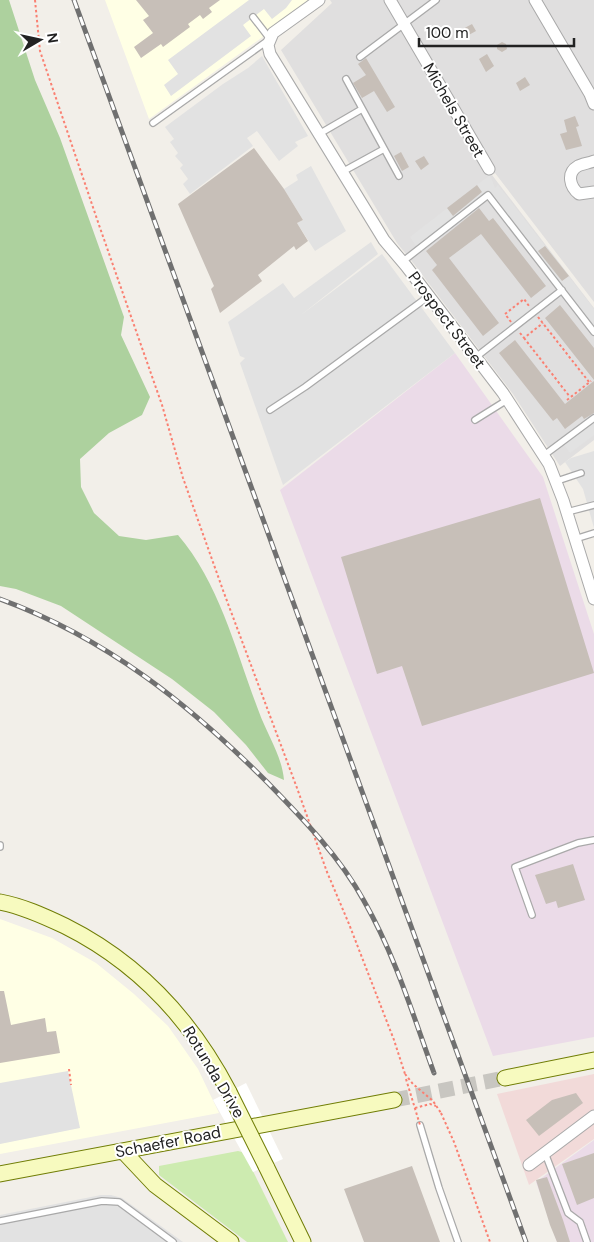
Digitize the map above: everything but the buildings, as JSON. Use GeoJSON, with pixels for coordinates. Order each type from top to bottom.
{"type":"FeatureCollection","features":[{"type":"Feature","properties":{"kind":"main road","name":"Rotunda Drive"},"geometry":{"type":"LineString","coordinates":[[0,902],[45,916],[84,935],[129,966],[151,984],[178,1012],[200,1043],[229,1092],[303,1242]]}},
{"type":"Feature","properties":{"kind":"main road"},"geometry":{"type":"LineString","coordinates":[[505,1078],[594,1060]]}},
{"type":"Feature","properties":{"kind":"main road","name":"Schaefer Road"},"geometry":{"type":"LineString","coordinates":[[0,1174],[394,1100]]}},
{"type":"Feature","properties":{"kind":"main road"},"geometry":{"type":"LineString","coordinates":[[123,1151],[156,1185],[232,1242]]}},
{"type":"Feature","properties":{"kind":"street"},"geometry":{"type":"LineString","coordinates":[[270,39],[273,33],[319,0]]}},
{"type":"Feature","properties":{"kind":"street","name":"Michels Street"},"geometry":{"type":"LineString","coordinates":[[390,0],[488,169]]}},
{"type":"Feature","properties":{"kind":"street"},"geometry":{"type":"LineString","coordinates":[[535,0],[594,104]]}},
{"type":"Feature","properties":{"kind":"street","name":"Prospect Street"},"geometry":{"type":"LineString","coordinates":[[270,39],[268,44],[270,54],[384,240],[508,400],[543,456],[557,481],[575,539],[589,567],[594,598]]}},
{"type":"Feature","properties":{"kind":"street"},"geometry":{"type":"LineString","coordinates":[[594,161],[577,167],[573,171],[570,181],[573,189],[579,194],[594,192]]}},
{"type":"Feature","properties":{"kind":"street"},"geometry":{"type":"LineString","coordinates":[[529,1165],[594,1116]]}},
{"type":"Feature","properties":{"kind":"lane"},"geometry":{"type":"LineString","coordinates":[[360,57],[436,0]]}},
{"type":"Feature","properties":{"kind":"lane"},"geometry":{"type":"LineString","coordinates":[[153,123],[270,39],[253,17]]}},
{"type":"Feature","properties":{"kind":"lane"},"geometry":{"type":"LineString","coordinates":[[346,79],[399,176]]}},
{"type":"Feature","properties":{"kind":"lane"},"geometry":{"type":"LineString","coordinates":[[319,134],[362,109]]}},
{"type":"Feature","properties":{"kind":"lane"},"geometry":{"type":"LineString","coordinates":[[342,172],[384,149]]}},
{"type":"Feature","properties":{"kind":"lane"},"geometry":{"type":"LineString","coordinates":[[402,262],[488,195],[594,332]]}},
{"type":"Feature","properties":{"kind":"lane"},"geometry":{"type":"LineString","coordinates":[[476,357],[562,290]]}},
{"type":"Feature","properties":{"kind":"lane"},"geometry":{"type":"LineString","coordinates":[[270,410],[429,296]]}},
{"type":"Feature","properties":{"kind":"lane"},"geometry":{"type":"LineString","coordinates":[[475,420],[508,400]]}},
{"type":"Feature","properties":{"kind":"lane"},"geometry":{"type":"LineString","coordinates":[[543,456],[594,418]]}},
{"type":"Feature","properties":{"kind":"lane"},"geometry":{"type":"LineString","coordinates":[[557,481],[580,473]]}},
{"type":"Feature","properties":{"kind":"lane"},"geometry":{"type":"LineString","coordinates":[[567,512],[594,505]]}},
{"type":"Feature","properties":{"kind":"lane"},"geometry":{"type":"LineString","coordinates":[[575,539],[594,534]]}},
{"type":"Feature","properties":{"kind":"lane"},"geometry":{"type":"LineString","coordinates":[[532,915],[515,866],[578,843],[594,840]]}},
{"type":"Feature","properties":{"kind":"lane"},"geometry":{"type":"LineString","coordinates":[[420,1125],[458,1242]]}},
{"type":"Feature","properties":{"kind":"lane"},"geometry":{"type":"LineString","coordinates":[[545,1153],[568,1213],[580,1222],[587,1242]]}},
{"type":"Feature","properties":{"kind":"lane"},"geometry":{"type":"LineString","coordinates":[[0,1221],[102,1201],[118,1202],[173,1242]]}},
{"type":"Feature","properties":{"kind":"path"},"geometry":{"type":"LineString","coordinates":[[35,0],[40,51],[98,225],[162,405],[186,487],[326,872],[353,933],[405,1074],[420,1125]]}},
{"type":"Feature","properties":{"kind":"path"},"geometry":{"type":"LineString","coordinates":[[511,322],[505,314],[524,299],[530,306]]}},
{"type":"Feature","properties":{"kind":"path"},"geometry":{"type":"LineString","coordinates":[[537,316],[590,382],[567,400]]}},
{"type":"Feature","properties":{"kind":"path"},"geometry":{"type":"LineString","coordinates":[[524,338],[543,323]]}},
{"type":"Feature","properties":{"kind":"path"},"geometry":{"type":"LineString","coordinates":[[518,331],[570,397]]}},
{"type":"Feature","properties":{"kind":"path"},"geometry":{"type":"LineString","coordinates":[[68,1069],[71,1085]]}},
{"type":"Feature","properties":{"kind":"path"},"geometry":{"type":"LineString","coordinates":[[405,1074],[413,1084],[433,1101],[441,1113],[454,1142],[490,1242]]}},
{"type":"Feature","properties":{"kind":"path"},"geometry":{"type":"LineString","coordinates":[[415,1108],[430,1104],[436,1106]]}},
{"type":"Feature","properties":{"kind":"shaded area"},"geometry":{"type":"Polygon","coordinates":[[[105,0],[308,0],[282,23],[149,119],[105,0]]]}},
{"type":"Feature","properties":{"kind":"shaded area"},"geometry":{"type":"Polygon","coordinates":[[[249,0],[292,0],[286,8],[272,19],[264,9],[243,25],[251,36],[171,96],[164,85],[178,74],[168,60],[249,0]]]}},
{"type":"Feature","properties":{"kind":"shaded area"},"geometry":{"type":"Polygon","coordinates":[[[330,0],[594,0],[594,302],[495,173],[492,175],[594,308],[594,440],[560,466],[513,394],[397,243],[281,50],[332,3],[330,0]]]}},
{"type":"Feature","properties":{"kind":"shaded area"},"geometry":{"type":"Polygon","coordinates":[[[262,56],[308,136],[295,142],[298,146],[279,161],[257,131],[247,138],[253,146],[190,194],[183,184],[188,179],[180,168],[183,165],[175,156],[178,153],[170,142],[174,139],[165,127],[262,56]]]}},
{"type":"Feature","properties":{"kind":"shaded area"},"geometry":{"type":"Polygon","coordinates":[[[311,166],[346,231],[315,251],[297,223],[303,220],[284,189],[298,180],[296,175],[311,166]]]}},
{"type":"Feature","properties":{"kind":"shaded area"},"geometry":{"type":"Polygon","coordinates":[[[490,175],[495,188],[498,185],[594,309],[594,332],[488,195],[418,249],[410,237],[490,175]]]}},
{"type":"Feature","properties":{"kind":"shaded area"},"geometry":{"type":"Polygon","coordinates":[[[371,242],[378,254],[301,315],[382,254],[455,353],[283,485],[240,363],[245,358],[240,356],[228,322],[283,283],[294,298],[371,242]]]}},
{"type":"Feature","properties":{"kind":"shaded area"},"geometry":{"type":"Polygon","coordinates":[[[524,301],[541,323],[524,336],[507,314],[524,301]]]}},
{"type":"Feature","properties":{"kind":"shaded area"},"geometry":{"type":"Polygon","coordinates":[[[455,353],[543,477],[594,634],[594,1037],[493,1056],[280,490],[455,353]]]}},
{"type":"Feature","properties":{"kind":"shaded area"},"geometry":{"type":"Polygon","coordinates":[[[594,418],[594,435],[570,453],[562,442],[594,418]]]}},
{"type":"Feature","properties":{"kind":"shaded area"},"geometry":{"type":"Polygon","coordinates":[[[594,451],[594,528],[583,489],[565,462],[571,458],[594,451]]]}},
{"type":"Feature","properties":{"kind":"shaded area"},"geometry":{"type":"Polygon","coordinates":[[[0,919],[52,938],[96,963],[134,994],[168,1026],[198,1069],[219,1113],[0,1154],[0,919]]]}},
{"type":"Feature","properties":{"kind":"shaded area"},"geometry":{"type":"Polygon","coordinates":[[[68,1071],[80,1128],[0,1144],[0,1083],[68,1071]]]}},
{"type":"Feature","properties":{"kind":"shaded area"},"geometry":{"type":"Polygon","coordinates":[[[594,1074],[594,1139],[529,1185],[497,1094],[594,1074]]]}},
{"type":"Feature","properties":{"kind":"shaded area"},"geometry":{"type":"Polygon","coordinates":[[[594,1140],[594,1242],[557,1242],[536,1182],[594,1140]]]}},
{"type":"Feature","properties":{"kind":"shaded area"},"geometry":{"type":"Polygon","coordinates":[[[101,1195],[122,1198],[183,1242],[0,1242],[0,1215],[101,1195]]]}},
{"type":"Feature","properties":{"kind":"green space"},"geometry":{"type":"Polygon","coordinates":[[[0,0],[9,0],[35,80],[60,138],[124,317],[121,335],[150,397],[142,415],[109,433],[80,459],[81,487],[94,513],[119,536],[146,540],[178,535],[193,554],[226,619],[259,712],[280,762],[284,780],[268,773],[246,745],[214,712],[172,679],[61,606],[16,589],[0,586],[0,0]]]}},
{"type":"Feature","properties":{"kind":"green space"},"geometry":{"type":"Polygon","coordinates":[[[238,1151],[242,1152],[247,1159],[288,1242],[247,1242],[159,1175],[159,1166],[238,1151]]]}},
{"type":"Feature","properties":{"kind":"pier"},"geometry":{"type":"Polygon","coordinates":[[[246,1083],[283,1159],[253,1172],[213,1100],[246,1083]]]}},
{"type":"Feature","properties":{"kind":"tunnel"},"geometry":{"type":"LineString","coordinates":[[394,1100],[505,1078]]}},
{"type":"Feature","properties":{"kind":"railway"},"geometry":{"type":"LineString","coordinates":[[74,0],[526,1242]]}},
{"type":"Feature","properties":{"kind":"railway"},"geometry":{"type":"LineString","coordinates":[[0,599],[76,633],[145,676],[209,727],[269,784],[308,825],[344,869],[375,922],[403,986],[434,1073]]}}]}
